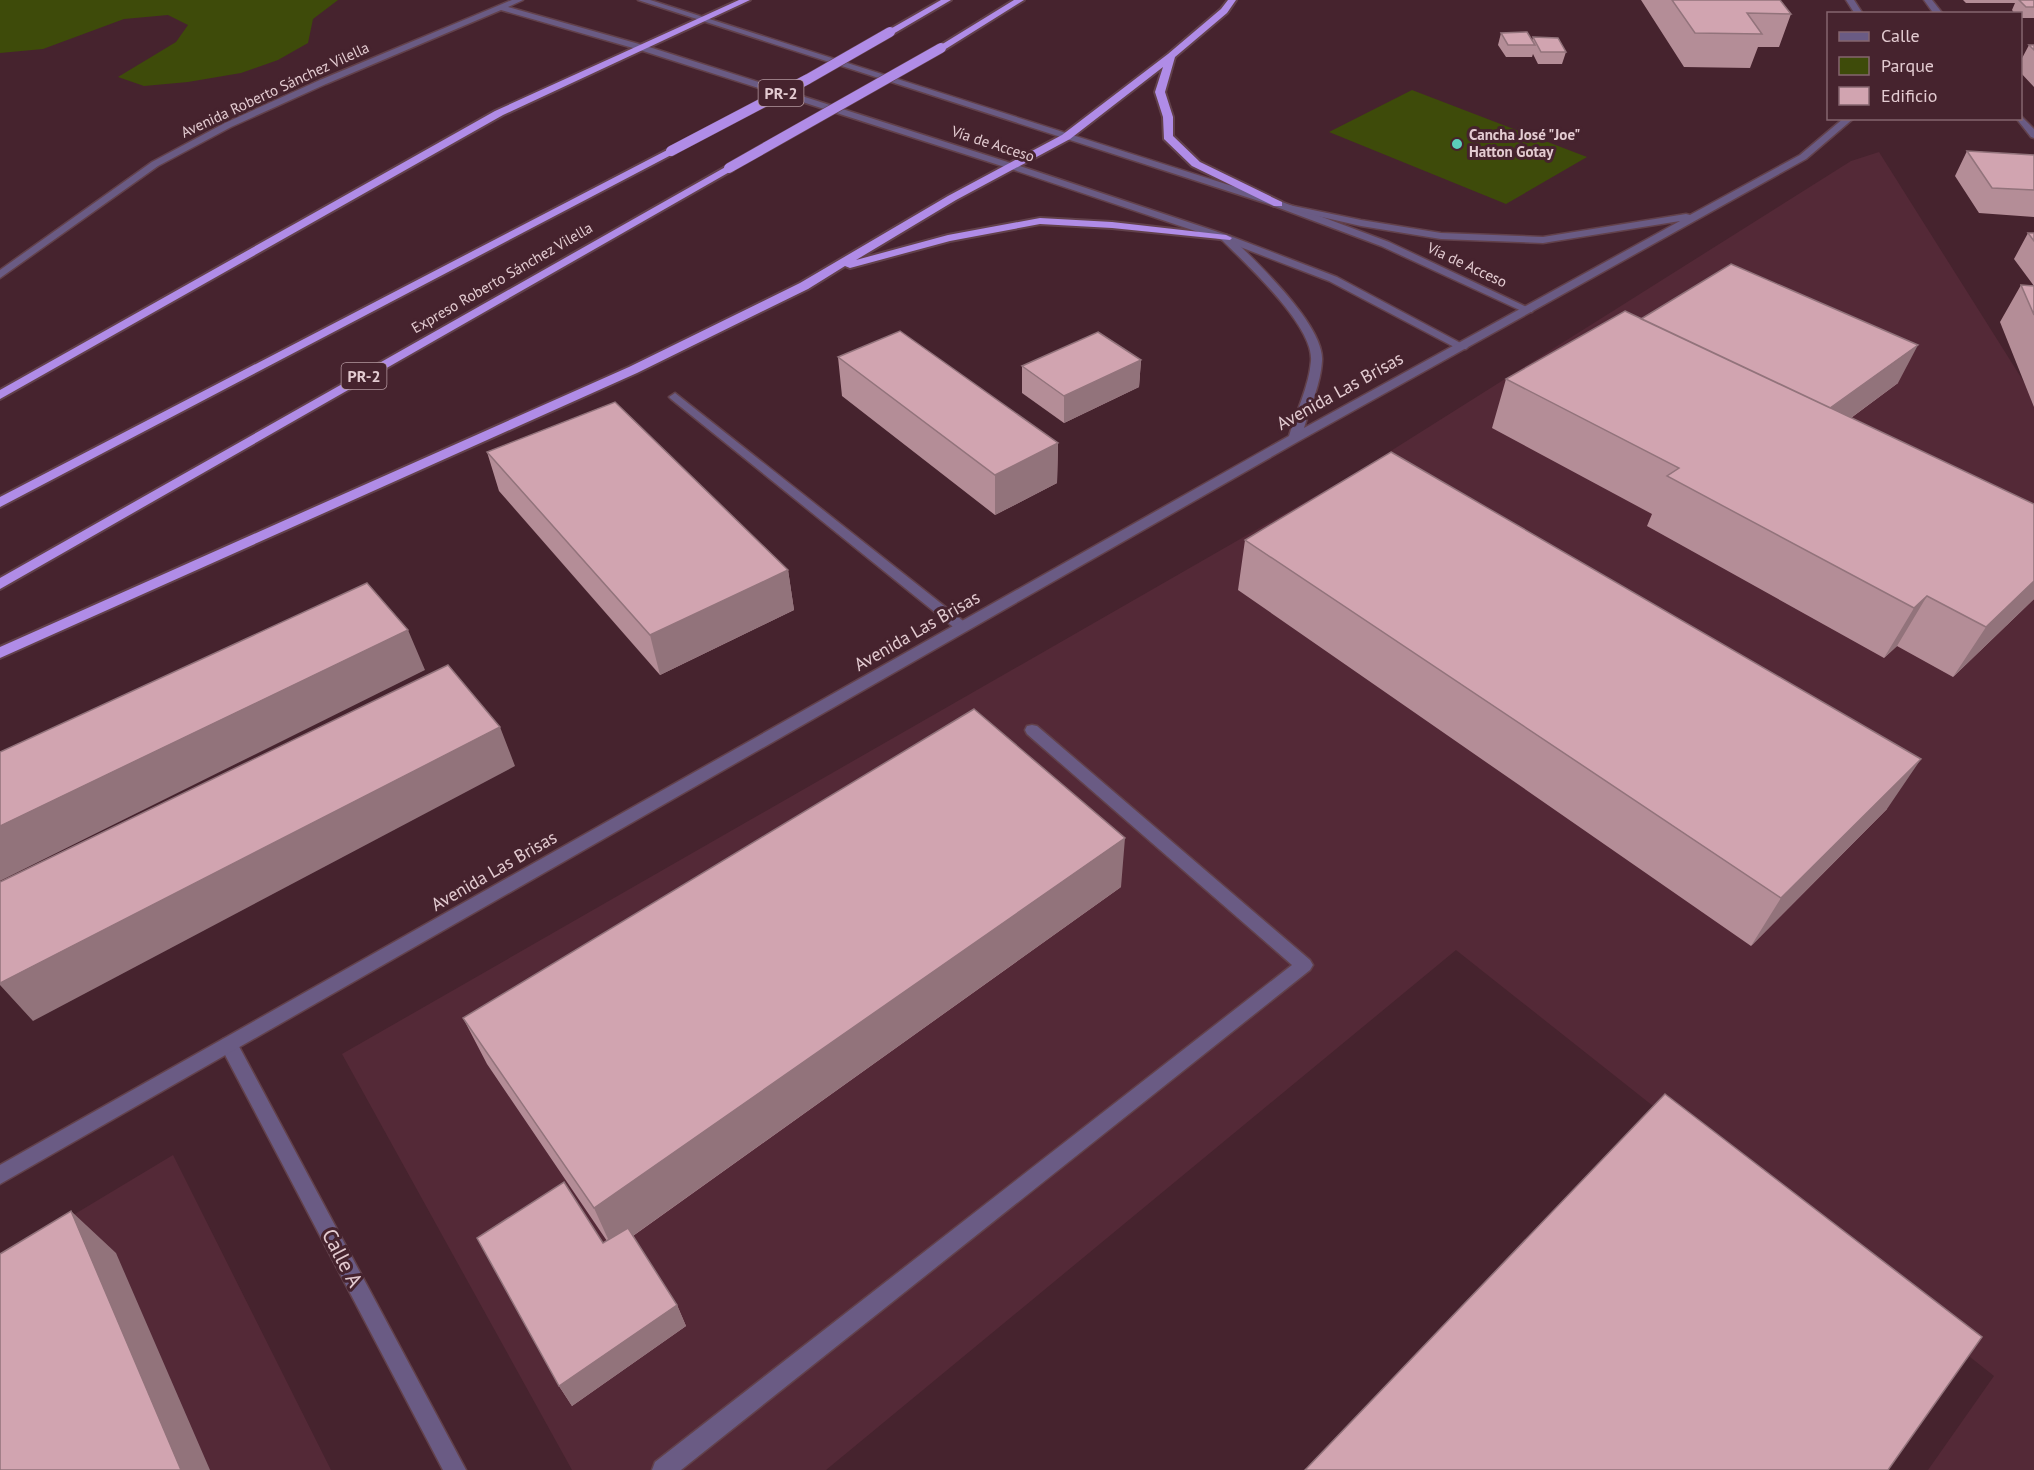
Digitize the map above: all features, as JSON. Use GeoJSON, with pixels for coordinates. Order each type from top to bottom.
{"type":"FeatureCollection","features":[{"type":"Feature","properties":{"kind":"highway"},"geometry":{"type":"LineString","coordinates":[[0,395],[499,113],[746,0]]}},
{"type":"Feature","properties":{"kind":"highway","name":"Expreso Roberto Sánchez Vilella"},"geometry":{"type":"LineString","coordinates":[[0,503],[808,79],[947,0]]}},
{"type":"Feature","properties":{"kind":"highway","name":"Expreso Roberto Sánchez Vilella"},"geometry":{"type":"LineString","coordinates":[[0,584],[940,48],[1020,0]]}},
{"type":"Feature","properties":{"kind":"highway"},"geometry":{"type":"LineString","coordinates":[[0,653],[633,370],[804,286],[952,198],[1066,137],[1171,56],[1224,11],[1232,0]]}},
{"type":"Feature","properties":{"kind":"highway"},"geometry":{"type":"LineString","coordinates":[[1171,56],[1160,92],[1168,117],[1168,136],[1196,164],[1278,204]]}},
{"type":"Feature","properties":{"kind":"highway"},"geometry":{"type":"LineString","coordinates":[[834,268],[888,256],[948,237],[1040,221],[1112,225],[1226,238]]}},
{"type":"Feature","properties":{"kind":"street","name":"Avenida Roberto Sánchez Vilella"},"geometry":{"type":"LineString","coordinates":[[0,276],[155,164],[238,120],[519,0]]}},
{"type":"Feature","properties":{"kind":"street","name":"Vía de Acceso"},"geometry":{"type":"LineString","coordinates":[[642,0],[1278,204],[1385,244],[1528,310]]}},
{"type":"Feature","properties":{"kind":"street"},"geometry":{"type":"LineString","coordinates":[[1928,0],[1937,12]]}},
{"type":"Feature","properties":{"kind":"street","name":"Vía de Acceso"},"geometry":{"type":"LineString","coordinates":[[501,8],[643,48],[1011,166],[1226,238],[1333,279],[1462,347]]}},
{"type":"Feature","properties":{"kind":"street","name":"Avenida Las Brisas"},"geometry":{"type":"LineString","coordinates":[[0,1175],[1295,438],[1803,157],[1848,120]]}},
{"type":"Feature","properties":{"kind":"street"},"geometry":{"type":"LineString","coordinates":[[2022,120],[2034,135]]}},
{"type":"Feature","properties":{"kind":"street"},"geometry":{"type":"LineString","coordinates":[[1278,204],[1361,223],[1441,236],[1543,240],[1697,215]]}},
{"type":"Feature","properties":{"kind":"street"},"geometry":{"type":"LineString","coordinates":[[1226,238],[1290,306],[1305,328],[1317,360],[1295,438]]}},
{"type":"Feature","properties":{"kind":"street"},"geometry":{"type":"LineString","coordinates":[[675,397],[962,627]]}},
{"type":"Feature","properties":{"kind":"street"},"geometry":{"type":"LineString","coordinates":[[663,1470],[1304,965],[1032,730]]}},
{"type":"Feature","properties":{"kind":"street","name":"Calle A"},"geometry":{"type":"LineString","coordinates":[[229,1045],[455,1470]]}},
{"type":"Feature","properties":{"kind":"shaded area"},"geometry":{"type":"Polygon","coordinates":[[[1879,152],[2034,398],[2034,1470],[1928,1470],[1994,1376],[1456,950],[826,1470],[572,1470],[342,1054],[1359,471],[1851,161],[1879,152]]]}},
{"type":"Feature","properties":{"kind":"shaded area"},"geometry":{"type":"Polygon","coordinates":[[[173,1155],[331,1470],[0,1470],[0,1259],[173,1155]]]}},
{"type":"Feature","properties":{"kind":"green space"},"geometry":{"type":"Polygon","coordinates":[[[0,0],[338,0],[313,19],[308,43],[278,60],[241,73],[188,82],[144,86],[118,77],[176,42],[188,25],[168,15],[124,19],[43,49],[0,53],[0,0]]]}},
{"type":"Feature","properties":{"kind":"green space","name":"Cancha José \"Joe\" Hatton Gotay"},"geometry":{"type":"Polygon","coordinates":[[[1412,90],[1587,157],[1506,204],[1329,132],[1412,90]]]}},
{"type":"Feature","properties":{"kind":"building"},"geometry":{"type":"Polygon","coordinates":[[[1672,0],[1780,0],[1791,14],[1747,13],[1762,34],[1695,33],[1672,0]]]}},
{"type":"Feature","properties":{"kind":"building"},"geometry":{"type":"Polygon","coordinates":[[[2019,0],[2034,0],[2034,7],[2026,7],[2019,0]]]}},
{"type":"Feature","properties":{"kind":"building"},"geometry":{"type":"Polygon","coordinates":[[[1527,32],[1535,45],[1508,45],[1501,33],[1527,32]]]}},
{"type":"Feature","properties":{"kind":"building"},"geometry":{"type":"Polygon","coordinates":[[[1533,37],[1558,38],[1566,52],[1541,52],[1533,37]]]}},
{"type":"Feature","properties":{"kind":"building"},"geometry":{"type":"Polygon","coordinates":[[[1967,151],[2034,155],[2034,190],[1992,188],[1967,151]]]}},
{"type":"Feature","properties":{"kind":"building"},"geometry":{"type":"Polygon","coordinates":[[[2028,233],[2034,233],[2034,241],[2028,233]]]}},
{"type":"Feature","properties":{"kind":"building"},"geometry":{"type":"Polygon","coordinates":[[[1731,264],[1918,345],[1830,408],[1641,319],[1731,264]]]}},
{"type":"Feature","properties":{"kind":"building"},"geometry":{"type":"Polygon","coordinates":[[[2021,285],[2034,286],[2034,315],[2021,285]]]}},
{"type":"Feature","properties":{"kind":"building"},"geometry":{"type":"Polygon","coordinates":[[[1625,311],[2034,504],[2034,581],[1986,627],[1927,596],[1914,608],[1667,476],[1679,468],[1506,379],[1625,311]]]}},
{"type":"Feature","properties":{"kind":"building"},"geometry":{"type":"Polygon","coordinates":[[[900,331],[1058,443],[995,475],[838,357],[900,331]]]}},
{"type":"Feature","properties":{"kind":"building"},"geometry":{"type":"Polygon","coordinates":[[[1098,332],[1141,360],[1064,396],[1022,366],[1098,332]]]}},
{"type":"Feature","properties":{"kind":"building"},"geometry":{"type":"Polygon","coordinates":[[[615,402],[788,570],[650,635],[487,452],[615,402]]]}},
{"type":"Feature","properties":{"kind":"building"},"geometry":{"type":"Polygon","coordinates":[[[1391,452],[1921,759],[1781,898],[1245,540],[1391,452]]]}},
{"type":"Feature","properties":{"kind":"building"},"geometry":{"type":"Polygon","coordinates":[[[367,583],[408,630],[0,826],[0,752],[367,583]]]}},
{"type":"Feature","properties":{"kind":"building"},"geometry":{"type":"Polygon","coordinates":[[[448,665],[500,727],[0,983],[0,882],[448,665]]]}},
{"type":"Feature","properties":{"kind":"building"},"geometry":{"type":"Polygon","coordinates":[[[974,709],[1125,838],[594,1208],[463,1018],[974,709]]]}},
{"type":"Feature","properties":{"kind":"building"},"geometry":{"type":"Polygon","coordinates":[[[1665,1094],[1982,1337],[1888,1470],[1305,1470],[1665,1094]]]}},
{"type":"Feature","properties":{"kind":"building"},"geometry":{"type":"Polygon","coordinates":[[[564,1182],[603,1243],[628,1228],[677,1305],[559,1386],[477,1238],[564,1182]]]}},
{"type":"Feature","properties":{"kind":"building"},"geometry":{"type":"Polygon","coordinates":[[[71,1211],[181,1470],[0,1470],[0,1254],[71,1211]]]}},
{"type":"Feature","properties":{"kind":"place","name":"Cancha José \"Joe\" Hatton Gotay"},"geometry":{"type":"Point","coordinates":[1457,144]}}]}
